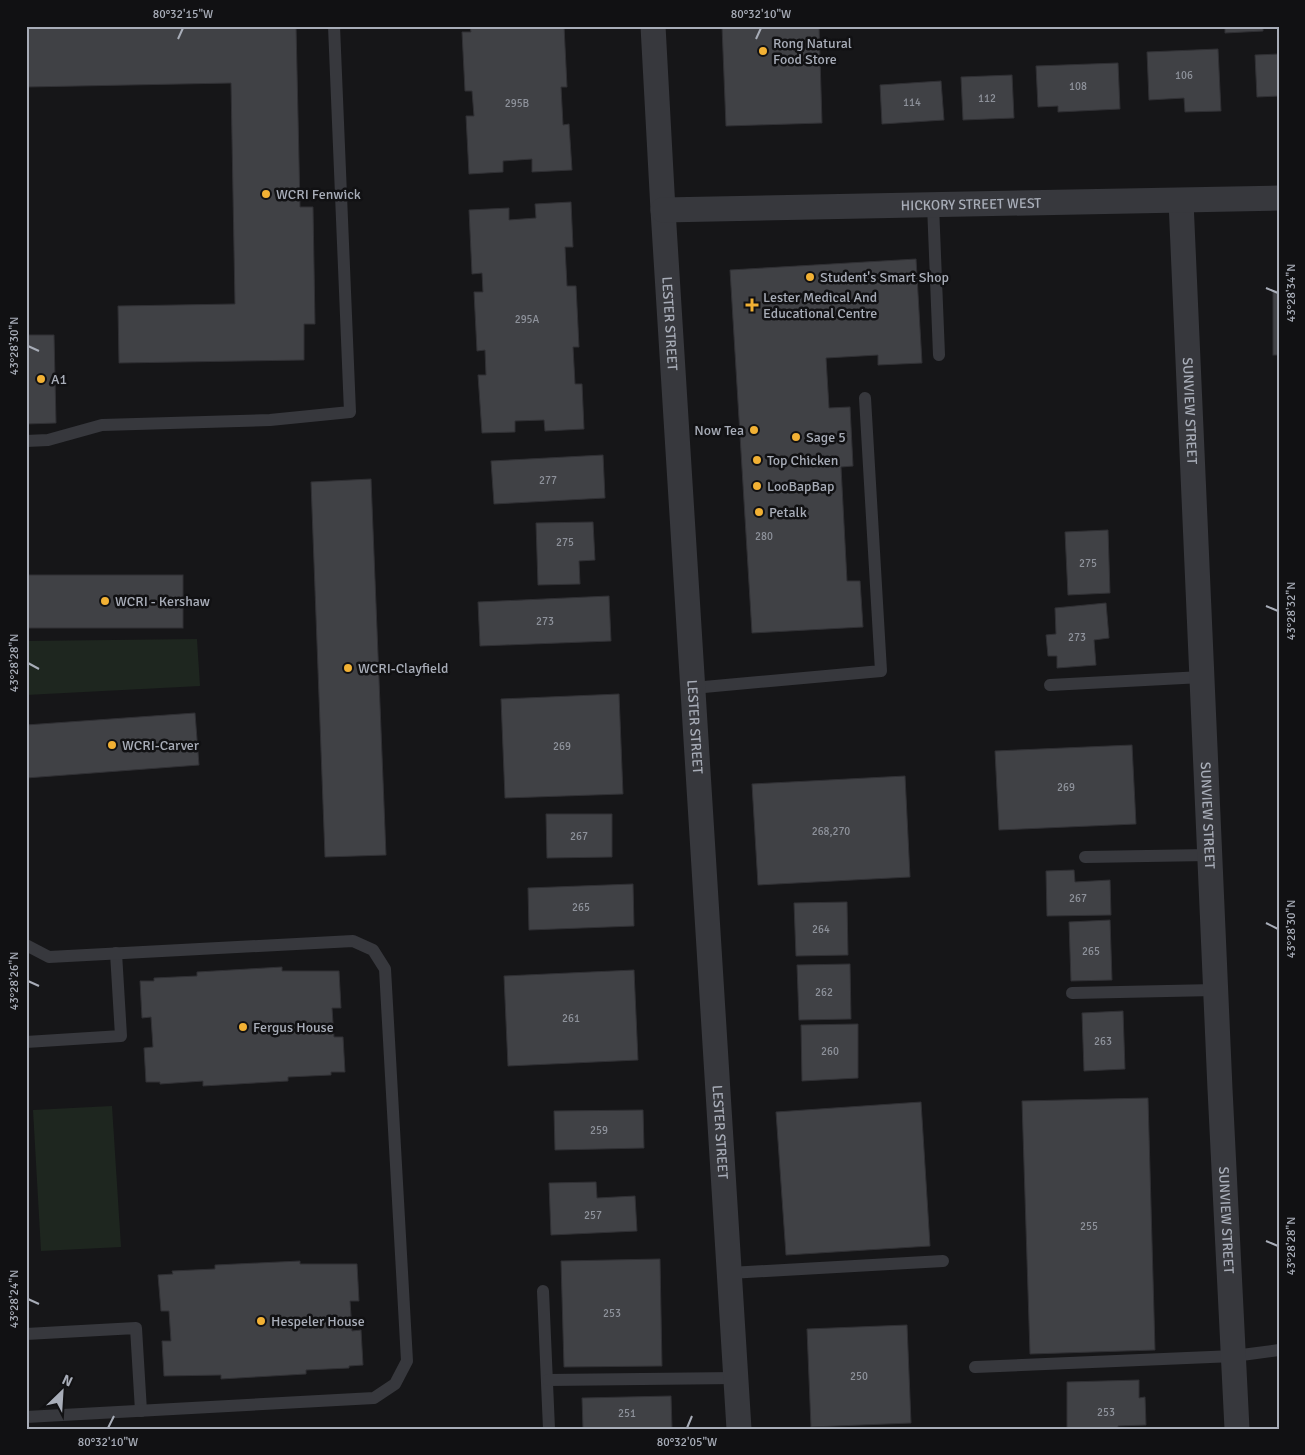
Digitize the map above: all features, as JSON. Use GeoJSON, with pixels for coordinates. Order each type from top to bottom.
{"type":"FeatureCollection","features":[{"type":"Feature","properties":{"kind":"street","name":"LESTER STREET"},"geometry":{"type":"LineString","coordinates":[[653,26],[662,210],[739,1429]]}},
{"type":"Feature","properties":{"kind":"street","name":"HICKORY STREET WEST"},"geometry":{"type":"LineString","coordinates":[[662,210],[1279,198]]}},
{"type":"Feature","properties":{"kind":"street","name":"SUNVIEW STREET"},"geometry":{"type":"LineString","coordinates":[[1182,201],[1237,1429]]}},
{"type":"Feature","properties":{"kind":"lane"},"geometry":{"type":"LineString","coordinates":[[26,441],[48,440],[102,425],[270,420],[350,412],[334,26]]}},
{"type":"Feature","properties":{"kind":"lane"},"geometry":{"type":"LineString","coordinates":[[933,205],[939,355]]}},
{"type":"Feature","properties":{"kind":"lane"},"geometry":{"type":"LineString","coordinates":[[693,688],[881,671],[865,398]]}},
{"type":"Feature","properties":{"kind":"lane"},"geometry":{"type":"LineString","coordinates":[[1050,685],[1202,677]]}},
{"type":"Feature","properties":{"kind":"lane"},"geometry":{"type":"LineString","coordinates":[[1085,857],[1210,854]]}},
{"type":"Feature","properties":{"kind":"lane"},"geometry":{"type":"LineString","coordinates":[[26,946],[49,957],[353,941],[373,950],[385,968],[407,1361],[395,1384],[374,1398],[26,1417]]}},
{"type":"Feature","properties":{"kind":"lane"},"geometry":{"type":"LineString","coordinates":[[26,1042],[121,1036],[116,954]]}},
{"type":"Feature","properties":{"kind":"lane"},"geometry":{"type":"LineString","coordinates":[[1072,993],[1216,990]]}},
{"type":"Feature","properties":{"kind":"lane"},"geometry":{"type":"LineString","coordinates":[[730,1272],[943,1261]]}},
{"type":"Feature","properties":{"kind":"lane"},"geometry":{"type":"LineString","coordinates":[[543,1292],[549,1429]]}},
{"type":"Feature","properties":{"kind":"lane"},"geometry":{"type":"LineString","coordinates":[[26,1334],[136,1328],[141,1410]]}},
{"type":"Feature","properties":{"kind":"lane"},"geometry":{"type":"LineString","coordinates":[[975,1367],[1234,1356],[1279,1350]]}},
{"type":"Feature","properties":{"kind":"lane"},"geometry":{"type":"LineString","coordinates":[[548,1380],[736,1378]]}},
{"type":"Feature","properties":{"kind":"shaded area"},"geometry":{"type":"Polygon","coordinates":[[[197,639],[200,686],[26,695],[26,641],[197,639]]]}},
{"type":"Feature","properties":{"kind":"shaded area"},"geometry":{"type":"Polygon","coordinates":[[[112,1106],[121,1247],[41,1251],[33,1110],[112,1106]]]}},
{"type":"Feature","properties":{"kind":"building","name":"WCRI Fenwick"},"geometry":{"type":"Polygon","coordinates":[[[26,26],[296,26],[300,207],[313,207],[315,324],[304,324],[304,360],[119,363],[118,306],[235,304],[231,83],[26,87],[26,26]]]}},
{"type":"Feature","properties":{"kind":"building"},"geometry":{"type":"Polygon","coordinates":[[[470,26],[564,26],[567,87],[561,87],[563,125],[569,124],[572,170],[532,172],[532,159],[503,161],[503,172],[469,174],[466,116],[474,116],[472,91],[465,91],[462,32],[471,32],[470,26]]]}},
{"type":"Feature","properties":{"kind":"building"},"geometry":{"type":"Polygon","coordinates":[[[722,26],[819,26],[822,123],[726,126],[722,26]]]}},
{"type":"Feature","properties":{"kind":"building"},"geometry":{"type":"Polygon","coordinates":[[[1225,26],[1263,26],[1263,31],[1225,33],[1225,26]]]}},
{"type":"Feature","properties":{"kind":"building"},"geometry":{"type":"Polygon","coordinates":[[[1218,49],[1221,111],[1185,112],[1184,98],[1149,100],[1147,52],[1218,49]]]}},
{"type":"Feature","properties":{"kind":"building"},"geometry":{"type":"Polygon","coordinates":[[[1279,54],[1279,96],[1257,97],[1255,55],[1279,54]]]}},
{"type":"Feature","properties":{"kind":"building"},"geometry":{"type":"Polygon","coordinates":[[[1118,63],[1120,109],[1058,112],[1058,106],[1038,107],[1036,66],[1118,63]]]}},
{"type":"Feature","properties":{"kind":"building"},"geometry":{"type":"Polygon","coordinates":[[[1012,75],[1014,118],[963,120],[961,77],[1012,75]]]}},
{"type":"Feature","properties":{"kind":"building"},"geometry":{"type":"Polygon","coordinates":[[[941,81],[944,120],[882,124],[880,85],[941,81]]]}},
{"type":"Feature","properties":{"kind":"building"},"geometry":{"type":"Polygon","coordinates":[[[571,202],[573,247],[565,247],[567,286],[576,286],[579,347],[573,347],[575,384],[582,384],[584,429],[545,431],[544,420],[515,421],[515,432],[482,433],[478,375],[486,375],[485,350],[477,351],[474,292],[483,292],[482,273],[472,274],[469,210],[509,208],[509,220],[536,218],[535,204],[571,202]]]}},
{"type":"Feature","properties":{"kind":"building","name":"Sage 5"},"geometry":{"type":"Polygon","coordinates":[[[916,259],[922,363],[878,365],[878,355],[826,358],[829,408],[850,407],[853,466],[841,467],[847,581],[860,581],[863,627],[752,633],[730,270],[916,259]]]}},
{"type":"Feature","properties":{"kind":"building"},"geometry":{"type":"Polygon","coordinates":[[[1273,291],[1279,291],[1279,355],[1273,355],[1273,291]]]}},
{"type":"Feature","properties":{"kind":"building","name":"A1"},"geometry":{"type":"Polygon","coordinates":[[[26,335],[54,335],[56,423],[26,424],[26,335]]]}},
{"type":"Feature","properties":{"kind":"building"},"geometry":{"type":"Polygon","coordinates":[[[603,455],[605,498],[494,504],[491,461],[603,455]]]}},
{"type":"Feature","properties":{"kind":"building","name":"WCRI-Clayfield"},"geometry":{"type":"Polygon","coordinates":[[[371,479],[386,855],[325,857],[311,482],[371,479]]]}},
{"type":"Feature","properties":{"kind":"building"},"geometry":{"type":"Polygon","coordinates":[[[593,522],[595,560],[579,561],[580,584],[538,585],[536,523],[593,522]]]}},
{"type":"Feature","properties":{"kind":"building"},"geometry":{"type":"Polygon","coordinates":[[[1108,530],[1110,593],[1068,595],[1065,532],[1108,530]]]}},
{"type":"Feature","properties":{"kind":"building","name":"WCRI - Kershaw"},"geometry":{"type":"Polygon","coordinates":[[[26,575],[183,575],[183,628],[26,628],[26,575]]]}},
{"type":"Feature","properties":{"kind":"building"},"geometry":{"type":"Polygon","coordinates":[[[609,596],[611,641],[480,646],[478,602],[609,596]]]}},
{"type":"Feature","properties":{"kind":"building"},"geometry":{"type":"Polygon","coordinates":[[[1106,603],[1109,638],[1094,640],[1096,665],[1057,668],[1057,656],[1048,656],[1046,635],[1056,634],[1055,608],[1106,603]]]}},
{"type":"Feature","properties":{"kind":"building"},"geometry":{"type":"Polygon","coordinates":[[[619,694],[623,794],[505,798],[501,699],[619,694]]]}},
{"type":"Feature","properties":{"kind":"building","name":"WCRI-Carver"},"geometry":{"type":"Polygon","coordinates":[[[195,713],[199,765],[26,778],[26,725],[195,713]]]}},
{"type":"Feature","properties":{"kind":"building"},"geometry":{"type":"Polygon","coordinates":[[[1132,745],[1136,824],[999,830],[995,751],[1132,745]]]}},
{"type":"Feature","properties":{"kind":"building"},"geometry":{"type":"Polygon","coordinates":[[[905,776],[910,877],[758,885],[752,784],[905,776]]]}},
{"type":"Feature","properties":{"kind":"building"},"geometry":{"type":"Polygon","coordinates":[[[546,814],[612,814],[612,857],[547,858],[546,814]]]}},
{"type":"Feature","properties":{"kind":"building"},"geometry":{"type":"Polygon","coordinates":[[[1074,870],[1075,882],[1110,880],[1111,915],[1047,916],[1046,871],[1074,870]]]}},
{"type":"Feature","properties":{"kind":"building"},"geometry":{"type":"Polygon","coordinates":[[[633,884],[634,926],[529,930],[528,888],[633,884]]]}},
{"type":"Feature","properties":{"kind":"building"},"geometry":{"type":"Polygon","coordinates":[[[847,902],[848,955],[796,956],[794,903],[847,902]]]}},
{"type":"Feature","properties":{"kind":"building"},"geometry":{"type":"Polygon","coordinates":[[[1110,920],[1112,980],[1071,981],[1069,922],[1110,920]]]}},
{"type":"Feature","properties":{"kind":"building"},"geometry":{"type":"Polygon","coordinates":[[[850,964],[851,1019],[799,1020],[797,965],[850,964]]]}},
{"type":"Feature","properties":{"kind":"building","name":"Fergus House"},"geometry":{"type":"Polygon","coordinates":[[[282,967],[282,971],[339,971],[341,1008],[332,1008],[334,1037],[343,1037],[345,1072],[331,1072],[331,1075],[288,1077],[288,1081],[203,1086],[203,1081],[160,1084],[160,1082],[146,1082],[144,1048],[153,1047],[151,1017],[142,1018],[140,981],[154,981],[154,978],[197,976],[197,972],[282,967]]]}},
{"type":"Feature","properties":{"kind":"building"},"geometry":{"type":"Polygon","coordinates":[[[634,970],[638,1060],[508,1066],[504,976],[634,970]]]}},
{"type":"Feature","properties":{"kind":"building"},"geometry":{"type":"Polygon","coordinates":[[[1123,1011],[1125,1069],[1084,1071],[1082,1013],[1123,1011]]]}},
{"type":"Feature","properties":{"kind":"building"},"geometry":{"type":"Polygon","coordinates":[[[858,1024],[858,1078],[802,1081],[801,1025],[858,1024]]]}},
{"type":"Feature","properties":{"kind":"building"},"geometry":{"type":"Polygon","coordinates":[[[1148,1098],[1155,1350],[1030,1354],[1022,1101],[1148,1098]]]}},
{"type":"Feature","properties":{"kind":"building"},"geometry":{"type":"Polygon","coordinates":[[[921,1102],[930,1246],[786,1255],[776,1112],[921,1102]]]}},
{"type":"Feature","properties":{"kind":"building"},"geometry":{"type":"Polygon","coordinates":[[[643,1110],[644,1148],[555,1150],[554,1111],[643,1110]]]}},
{"type":"Feature","properties":{"kind":"building"},"geometry":{"type":"Polygon","coordinates":[[[596,1182],[597,1198],[635,1196],[637,1231],[551,1235],[549,1183],[596,1182]]]}},
{"type":"Feature","properties":{"kind":"building"},"geometry":{"type":"Polygon","coordinates":[[[660,1259],[662,1366],[564,1367],[561,1261],[660,1259]]]}},
{"type":"Feature","properties":{"kind":"building","name":"Hespeler House"},"geometry":{"type":"Polygon","coordinates":[[[300,1261],[300,1264],[357,1264],[359,1301],[350,1301],[352,1331],[361,1330],[363,1365],[349,1366],[349,1368],[306,1370],[306,1374],[221,1379],[221,1375],[164,1376],[162,1341],[171,1341],[169,1311],[161,1311],[158,1275],[173,1274],[172,1271],[215,1269],[215,1265],[300,1261]]]}},
{"type":"Feature","properties":{"kind":"building"},"geometry":{"type":"Polygon","coordinates":[[[907,1325],[911,1423],[811,1427],[807,1329],[907,1325]]]}},
{"type":"Feature","properties":{"kind":"building"},"geometry":{"type":"Polygon","coordinates":[[[1139,1380],[1139,1398],[1145,1397],[1146,1425],[1118,1426],[1118,1429],[1067,1429],[1067,1382],[1139,1380]]]}},
{"type":"Feature","properties":{"kind":"building"},"geometry":{"type":"Polygon","coordinates":[[[671,1396],[672,1429],[583,1429],[582,1398],[671,1396]]]}},
{"type":"Feature","properties":{"kind":"place","name":"Rong Natural Food Store"},"geometry":{"type":"Point","coordinates":[763,51]}},
{"type":"Feature","properties":{"kind":"place","name":"WCRI Fenwick"},"geometry":{"type":"Point","coordinates":[266,194]}},
{"type":"Feature","properties":{"kind":"place","name":"Student's Smart Shop"},"geometry":{"type":"Point","coordinates":[810,277]}},
{"type":"Feature","properties":{"kind":"place","name":"Lester Medical And Educational Centre"},"geometry":{"type":"Point","coordinates":[752,305]}},
{"type":"Feature","properties":{"kind":"place","name":"A1"},"geometry":{"type":"Point","coordinates":[41,379]}},
{"type":"Feature","properties":{"kind":"place","name":"Now Tea"},"geometry":{"type":"Point","coordinates":[754,430]}},
{"type":"Feature","properties":{"kind":"place","name":"Sage 5"},"geometry":{"type":"Point","coordinates":[796,437]}},
{"type":"Feature","properties":{"kind":"place","name":"Top Chicken"},"geometry":{"type":"Point","coordinates":[757,460]}},
{"type":"Feature","properties":{"kind":"place","name":"LooBapBap"},"geometry":{"type":"Point","coordinates":[757,486]}},
{"type":"Feature","properties":{"kind":"place","name":"Petalk"},"geometry":{"type":"Point","coordinates":[759,512]}},
{"type":"Feature","properties":{"kind":"place","name":"WCRI - Kershaw"},"geometry":{"type":"Point","coordinates":[105,601]}},
{"type":"Feature","properties":{"kind":"place","name":"WCRI-Clayfield"},"geometry":{"type":"Point","coordinates":[348,668]}},
{"type":"Feature","properties":{"kind":"place","name":"WCRI-Carver"},"geometry":{"type":"Point","coordinates":[112,745]}},
{"type":"Feature","properties":{"kind":"place","name":"Fergus House"},"geometry":{"type":"Point","coordinates":[243,1027]}},
{"type":"Feature","properties":{"kind":"place","name":"Hespeler House"},"geometry":{"type":"Point","coordinates":[261,1321]}}]}
